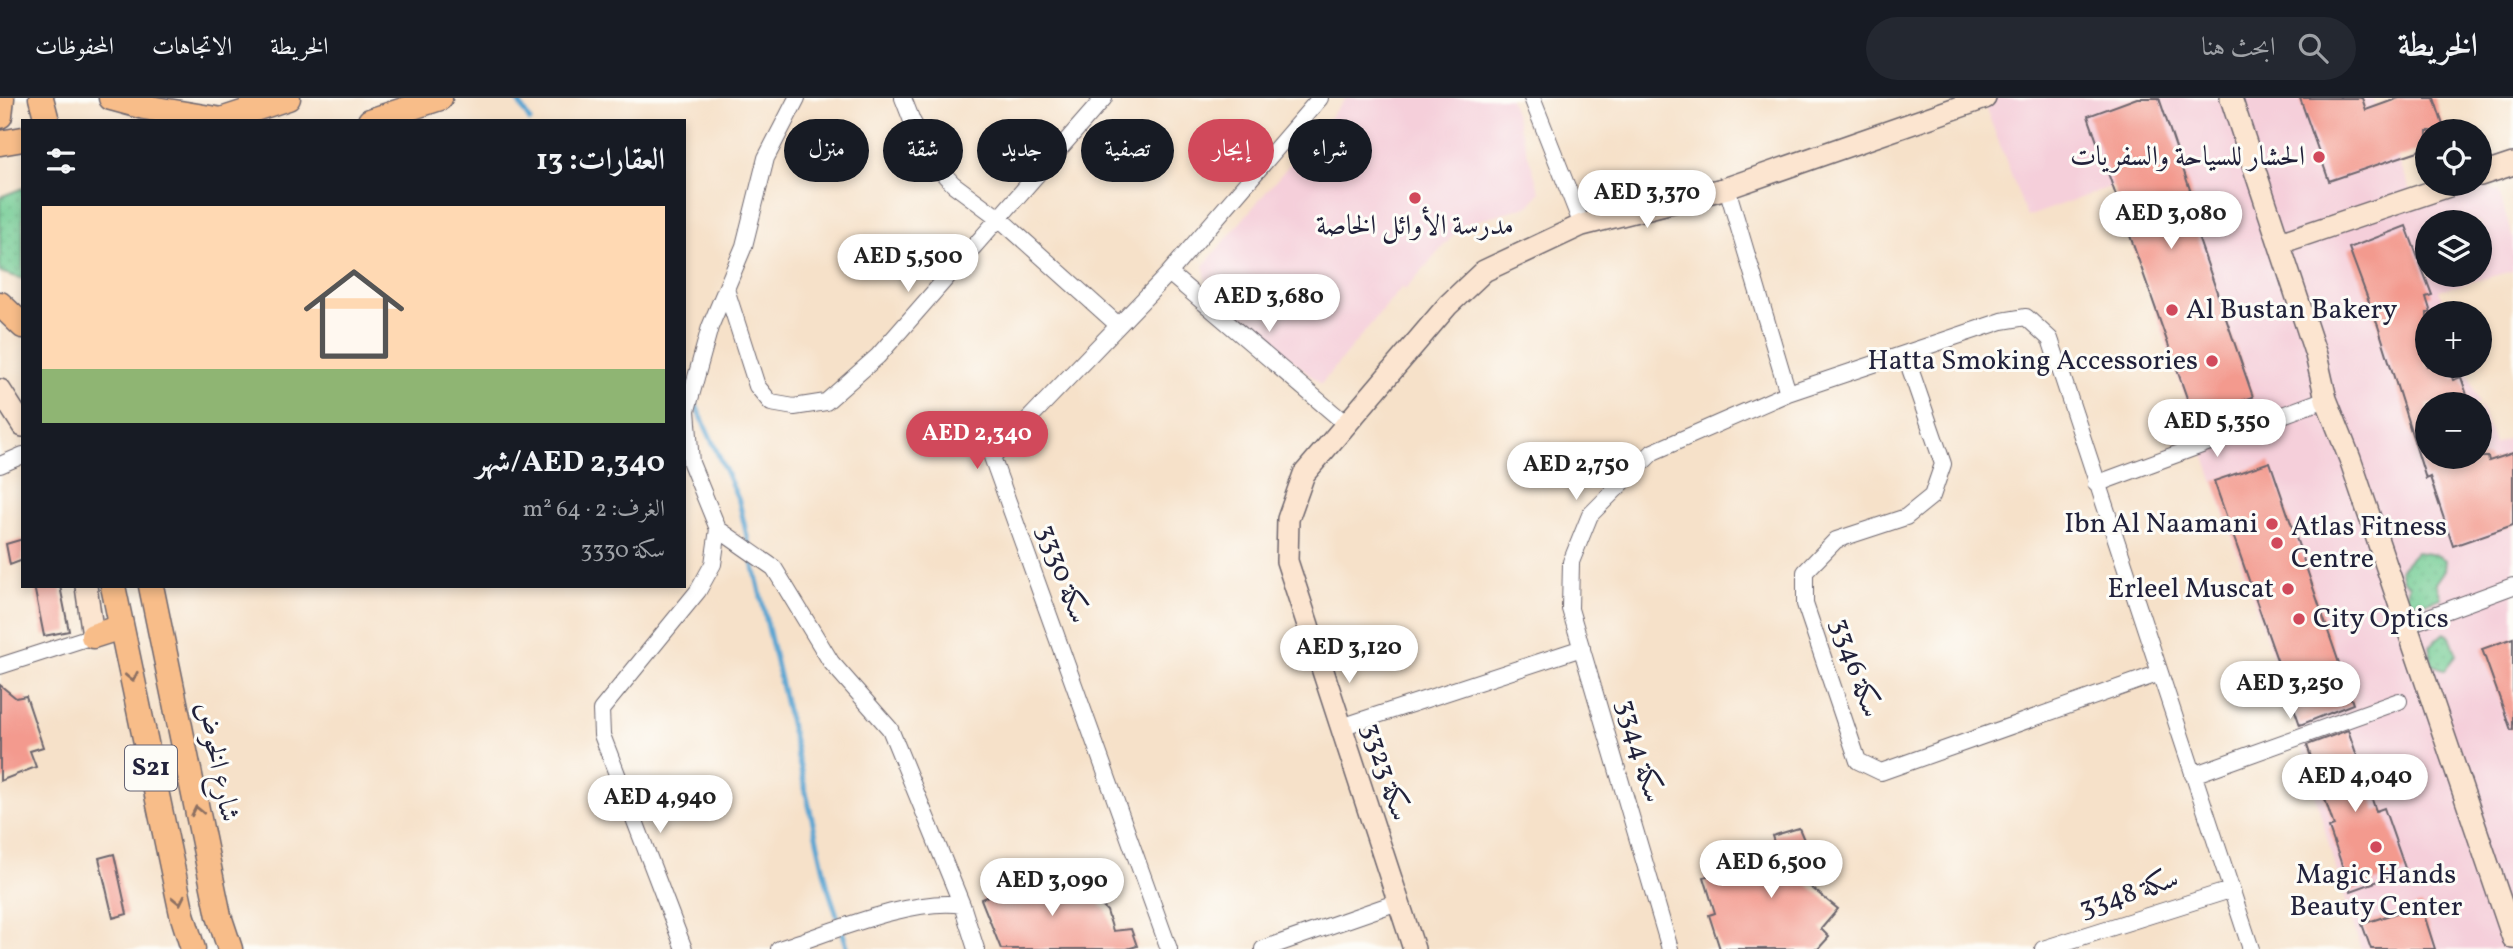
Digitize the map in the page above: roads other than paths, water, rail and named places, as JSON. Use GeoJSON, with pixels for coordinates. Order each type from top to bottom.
{"type":"FeatureCollection","features":[{"type":"Feature","properties":{"kind":"main road"},"geometry":{"type":"LineString","coordinates":[[0,116],[2,98]]}},
{"type":"Feature","properties":{"kind":"main road"},"geometry":{"type":"LineString","coordinates":[[41,98],[46,119]]}},
{"type":"Feature","properties":{"kind":"main road"},"geometry":{"type":"LineString","coordinates":[[111,98],[144,107],[214,119]]}},
{"type":"Feature","properties":{"kind":"main road"},"geometry":{"type":"LineString","coordinates":[[223,119],[288,98]]}},
{"type":"Feature","properties":{"kind":"main road"},"geometry":{"type":"LineString","coordinates":[[376,119],[440,98]]}},
{"type":"Feature","properties":{"kind":"main road"},"geometry":{"type":"LineString","coordinates":[[0,143],[21,139]]}},
{"type":"Feature","properties":{"kind":"main road"},"geometry":{"type":"LineString","coordinates":[[0,297],[21,302]]}},
{"type":"Feature","properties":{"kind":"main road"},"geometry":{"type":"LineString","coordinates":[[0,304],[21,324]]}},
{"type":"Feature","properties":{"kind":"main road","name":"S21"},"geometry":{"type":"LineString","coordinates":[[113,588],[182,914],[193,949]]}},
{"type":"Feature","properties":{"kind":"main road","name":"شارع الخوض"},"geometry":{"type":"LineString","coordinates":[[150,588],[219,916],[230,949]]}},
{"type":"Feature","properties":{"kind":"main road"},"geometry":{"type":"LineString","coordinates":[[93,636],[121,627]]}},
{"type":"Feature","properties":{"kind":"street"},"geometry":{"type":"LineString","coordinates":[[684,949],[601,735],[601,710],[698,592],[713,564],[718,529],[691,463],[687,410],[710,327],[744,246],[766,158],[797,98]]}},
{"type":"Feature","properties":{"kind":"street"},"geometry":{"type":"LineString","coordinates":[[903,98],[912,121],[940,170],[953,184],[1000,219],[1118,325]]}},
{"type":"Feature","properties":{"kind":"street"},"geometry":{"type":"LineString","coordinates":[[726,289],[757,386],[771,403],[794,407],[826,402],[878,356],[1104,98]]}},
{"type":"Feature","properties":{"kind":"street","name":"سكة 3330"},"geometry":{"type":"LineString","coordinates":[[1169,949],[992,457],[1169,273],[1320,98]]}},
{"type":"Feature","properties":{"kind":"street"},"geometry":{"type":"LineString","coordinates":[[1532,98],[1582,225]]}},
{"type":"Feature","properties":{"kind":"street"},"geometry":{"type":"LineString","coordinates":[[2231,98],[2316,355],[2326,399],[2407,625],[2513,938]]}},
{"type":"Feature","properties":{"kind":"street","name":"سكة 3323"},"geometry":{"type":"LineString","coordinates":[[1414,949],[1287,561],[1288,519],[1304,474],[1448,305],[1484,271],[1582,225],[1727,188],[1973,100]]}},
{"type":"Feature","properties":{"kind":"street"},"geometry":{"type":"LineString","coordinates":[[2492,172],[2512,167]]}},
{"type":"Feature","properties":{"kind":"street"},"geometry":{"type":"LineString","coordinates":[[1727,188],[1788,393]]}},
{"type":"Feature","properties":{"kind":"street"},"geometry":{"type":"LineString","coordinates":[[2280,243],[2419,196]]}},
{"type":"Feature","properties":{"kind":"street"},"geometry":{"type":"LineString","coordinates":[[1169,273],[1346,424]]}},
{"type":"Feature","properties":{"kind":"street","name":"سكة 3344"},"geometry":{"type":"LineString","coordinates":[[1670,949],[1570,608],[1571,562],[1590,515],[1653,452],[1788,393],[2002,321],[2026,317],[2050,339],[2096,484]]}},
{"type":"Feature","properties":{"kind":"street","name":"سكة 3346"},"geometry":{"type":"LineString","coordinates":[[1905,354],[1943,464],[1932,496],[1906,517],[1836,540],[1805,572],[1805,604],[1858,761],[1881,772],[2160,673]]}},
{"type":"Feature","properties":{"kind":"street"},"geometry":{"type":"LineString","coordinates":[[0,390],[21,423]]}},
{"type":"Feature","properties":{"kind":"street"},"geometry":{"type":"LineString","coordinates":[[2251,949],[2096,484],[2326,399]]}},
{"type":"Feature","properties":{"kind":"street"},"geometry":{"type":"LineString","coordinates":[[0,465],[21,456]]}},
{"type":"Feature","properties":{"kind":"street"},"geometry":{"type":"LineString","coordinates":[[686,491],[701,487]]}},
{"type":"Feature","properties":{"kind":"street"},"geometry":{"type":"LineString","coordinates":[[718,529],[774,568],[831,662],[890,729],[962,905],[976,949]]}},
{"type":"Feature","properties":{"kind":"street"},"geometry":{"type":"LineString","coordinates":[[2407,625],[2513,586]]}},
{"type":"Feature","properties":{"kind":"street"},"geometry":{"type":"LineString","coordinates":[[0,666],[93,636],[86,588]]}},
{"type":"Feature","properties":{"kind":"street"},"geometry":{"type":"LineString","coordinates":[[1340,727],[1582,648]]}},
{"type":"Feature","properties":{"kind":"street"},"geometry":{"type":"LineString","coordinates":[[2193,775],[2399,701]]}},
{"type":"Feature","properties":{"kind":"street","name":"سكة 3348"},"geometry":{"type":"LineString","coordinates":[[2043,949],[2230,890]]}},
{"type":"Feature","properties":{"kind":"street"},"geometry":{"type":"LineString","coordinates":[[779,949],[909,908],[944,902],[962,905]]}},
{"type":"Feature","properties":{"kind":"street"},"geometry":{"type":"LineString","coordinates":[[1264,949],[1398,902]]}},
{"type":"Feature","properties":{"kind":"waterway"},"geometry":{"type":"LineString","coordinates":[[516,98],[529,119]]}},
{"type":"Feature","properties":{"kind":"waterway"},"geometry":{"type":"LineString","coordinates":[[694,401],[739,501],[749,545]]}},
{"type":"Feature","properties":{"kind":"waterway"},"geometry":{"type":"LineString","coordinates":[[752,558],[828,888],[848,949]]}},
{"type":"Feature","properties":{"kind":"place","name":"الحشار للسياحة والسفريات"},"geometry":{"type":"Point","coordinates":[2319,157]}},
{"type":"Feature","properties":{"kind":"place","name":"مدرسة الأوائل الخاصة"},"geometry":{"type":"Point","coordinates":[1415,198]}},
{"type":"Feature","properties":{"kind":"place","name":"Al Bustan Bakery"},"geometry":{"type":"Point","coordinates":[2172,310]}},
{"type":"Feature","properties":{"kind":"place","name":"Hatta Smoking Accessories"},"geometry":{"type":"Point","coordinates":[2212,361]}},
{"type":"Feature","properties":{"kind":"place","name":"Ibn Al Naamani"},"geometry":{"type":"Point","coordinates":[2272,524]}},
{"type":"Feature","properties":{"kind":"place","name":"Atlas Fitness Centre"},"geometry":{"type":"Point","coordinates":[2277,543]}},
{"type":"Feature","properties":{"kind":"place","name":"Erleel Muscat"},"geometry":{"type":"Point","coordinates":[2288,589]}},
{"type":"Feature","properties":{"kind":"place","name":"City Optics"},"geometry":{"type":"Point","coordinates":[2299,619]}},
{"type":"Feature","properties":{"kind":"place","name":"Magic Hands Beauty Center"},"geometry":{"type":"Point","coordinates":[2376,847]}}]}
